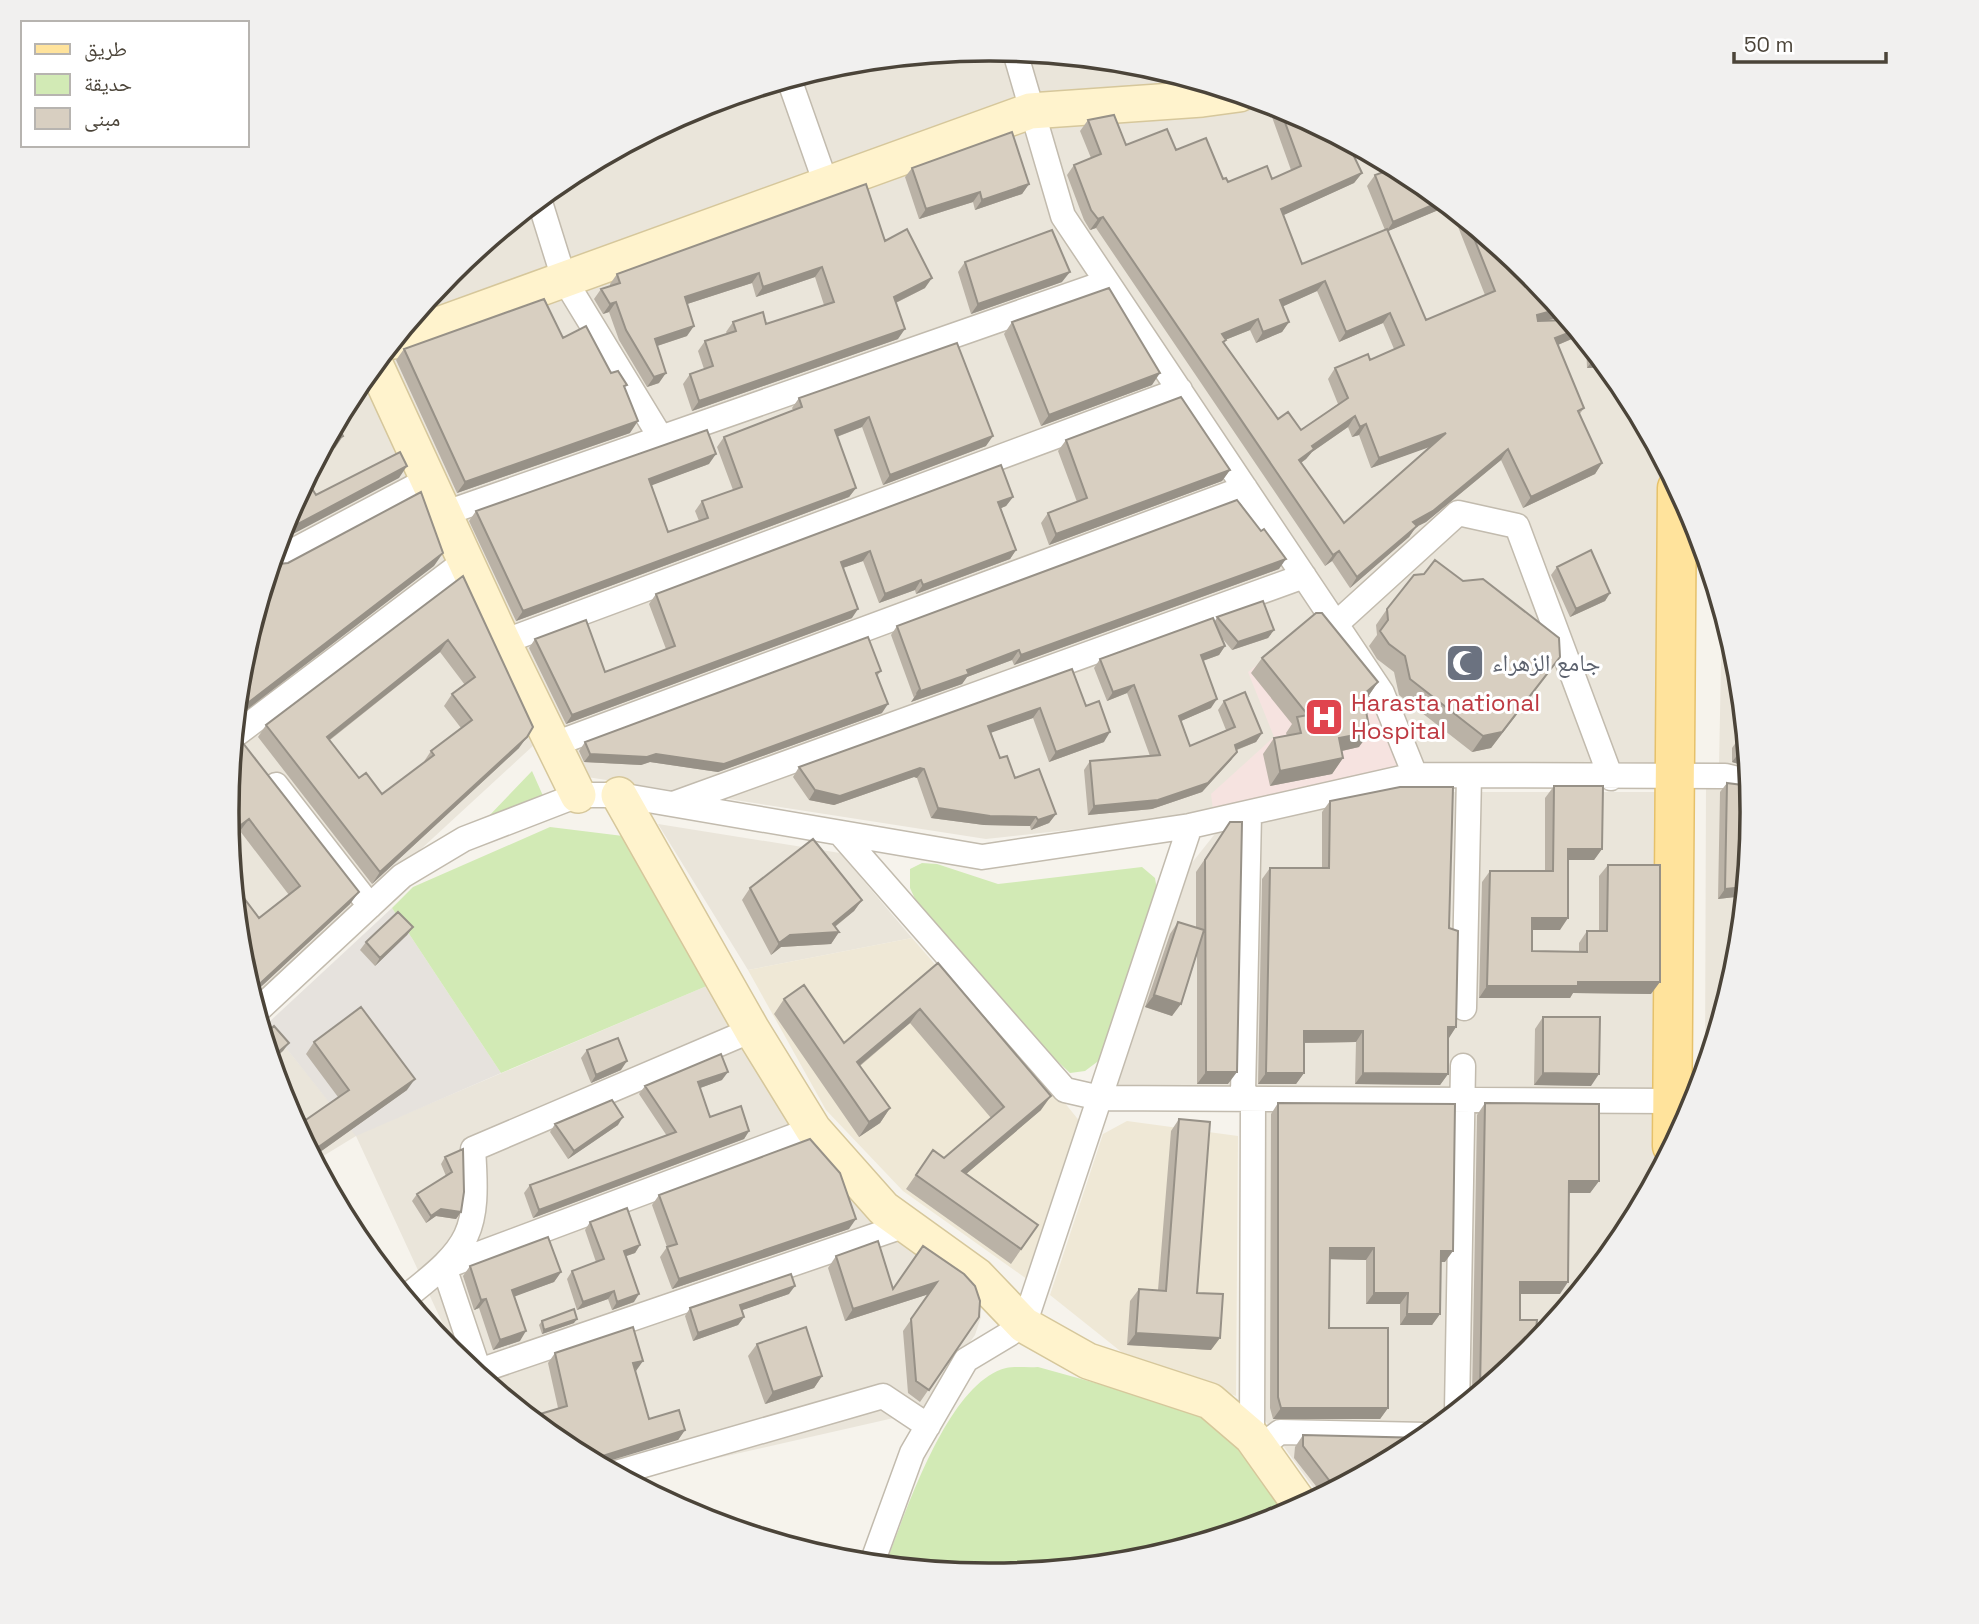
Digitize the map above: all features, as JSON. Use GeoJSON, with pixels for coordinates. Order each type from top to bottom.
{"type":"FeatureCollection","features":[{"type":"Feature","properties":{"kind":"main road"},"geometry":{"type":"LineString","coordinates":[[1678,513],[1685,777],[1682,1101]]}},
{"type":"Feature","properties":{"kind":"main road"},"geometry":{"type":"LineString","coordinates":[[1685,777],[1696,559]]}},
{"type":"Feature","properties":{"kind":"street"},"geometry":{"type":"LineString","coordinates":[[1018,62],[1063,216],[1382,693],[1415,775]]}},
{"type":"Feature","properties":{"kind":"street"},"geometry":{"type":"LineString","coordinates":[[792,88],[826,184]]}},
{"type":"Feature","properties":{"kind":"street"},"geometry":{"type":"LineString","coordinates":[[410,335],[1030,111],[1198,91]]}},
{"type":"Feature","properties":{"kind":"street"},"geometry":{"type":"LineString","coordinates":[[542,209],[564,279],[661,438]]}},
{"type":"Feature","properties":{"kind":"street"},"geometry":{"type":"LineString","coordinates":[[443,514],[1107,282]]}},
{"type":"Feature","properties":{"kind":"street"},"geometry":{"type":"LineString","coordinates":[[380,375],[503,642],[578,796]]}},
{"type":"Feature","properties":{"kind":"street"},"geometry":{"type":"LineString","coordinates":[[503,642],[1180,390]]}},
{"type":"Feature","properties":{"kind":"street"},"geometry":{"type":"LineString","coordinates":[[285,555],[427,480]]}},
{"type":"Feature","properties":{"kind":"street"},"geometry":{"type":"LineString","coordinates":[[552,745],[1245,488]]}},
{"type":"Feature","properties":{"kind":"street"},"geometry":{"type":"LineString","coordinates":[[1336,624],[1458,513],[1517,526],[1611,778]]}},
{"type":"Feature","properties":{"kind":"street"},"geometry":{"type":"LineString","coordinates":[[244,729],[465,561]]}},
{"type":"Feature","properties":{"kind":"street"},"geometry":{"type":"LineString","coordinates":[[673,804],[1304,576]]}},
{"type":"Feature","properties":{"kind":"street"},"geometry":{"type":"LineString","coordinates":[[242,743],[370,906]]}},
{"type":"Feature","properties":{"kind":"street"},"geometry":{"type":"LineString","coordinates":[[264,1005],[402,876],[464,839],[578,796],[619,795],[982,857],[1189,826],[1415,775],[1611,778],[1726,776],[1739,779]]}},
{"type":"Feature","properties":{"kind":"street"},"geometry":{"type":"LineString","coordinates":[[1464,1008],[1469,776]]}},
{"type":"Feature","properties":{"kind":"street"},"geometry":{"type":"LineString","coordinates":[[619,795],[752,1031],[813,1129],[884,1209],[977,1276],[1024,1325],[1088,1361],[1210,1401],[1255,1442],[1295,1498]]}},
{"type":"Feature","properties":{"kind":"street"},"geometry":{"type":"LineString","coordinates":[[1249,814],[1242,1093],[1254,1099]]}},
{"type":"Feature","properties":{"kind":"street"},"geometry":{"type":"LineString","coordinates":[[876,1553],[912,1453],[966,1360],[1024,1325],[1189,826]]}},
{"type":"Feature","properties":{"kind":"street"},"geometry":{"type":"LineString","coordinates":[[839,833],[1065,1090],[1100,1098],[1462,1100],[1680,1105]]}},
{"type":"Feature","properties":{"kind":"street"},"geometry":{"type":"LineString","coordinates":[[413,1292],[444,1267],[466,1241],[477,1196],[474,1149],[752,1031]]}},
{"type":"Feature","properties":{"kind":"street"},"geometry":{"type":"LineString","coordinates":[[1457,1399],[1463,1066]]}},
{"type":"Feature","properties":{"kind":"street"},"geometry":{"type":"LineString","coordinates":[[1254,1099],[1255,1442]]}},
{"type":"Feature","properties":{"kind":"street"},"geometry":{"type":"LineString","coordinates":[[444,1267],[813,1129]]}},
{"type":"Feature","properties":{"kind":"street"},"geometry":{"type":"LineString","coordinates":[[486,1369],[906,1225]]}},
{"type":"Feature","properties":{"kind":"street"},"geometry":{"type":"LineString","coordinates":[[444,1267],[474,1358]]}},
{"type":"Feature","properties":{"kind":"street"},"geometry":{"type":"LineString","coordinates":[[628,1469],[883,1396],[928,1426]]}},
{"type":"Feature","properties":{"kind":"street"},"geometry":{"type":"LineString","coordinates":[[1255,1442],[1280,1432],[1409,1435]]}},
{"type":"Feature","properties":{"kind":"shaded area"},"geometry":{"type":"Polygon","coordinates":[[[940,63],[1039,63],[1136,76],[1184,87],[1277,118],[1365,162],[1407,188],[1447,216],[1485,248],[1554,317],[1585,355],[1614,395],[1660,474],[1655,767],[1426,765],[1212,814],[986,839],[587,777],[535,744],[262,996],[245,910],[240,861],[240,763],[245,714],[264,618],[279,571],[316,480],[339,437],[365,395],[425,317],[459,281],[532,216],[614,162],[657,139],[702,118],[795,87],[843,76],[940,63]]]}},
{"type":"Feature","properties":{"kind":"shaded area","name":"Harasta national Hospital"},"geometry":{"type":"Polygon","coordinates":[[[1312,621],[1373,697],[1401,766],[1213,810],[1211,794],[1274,737],[1248,672],[1312,621]]]}},
{"type":"Feature","properties":{"kind":"shaded area"},"geometry":{"type":"Polygon","coordinates":[[[1721,646],[1734,714],[1739,771],[1719,766],[1721,646]]]}},
{"type":"Feature","properties":{"kind":"shaded area"},"geometry":{"type":"Polygon","coordinates":[[[1706,783],[1739,787],[1740,812],[1734,910],[1726,958],[1705,1037],[1706,783]]]}},
{"type":"Feature","properties":{"kind":"shaded area"},"geometry":{"type":"Polygon","coordinates":[[[1396,792],[1661,792],[1659,1151],[1614,1229],[1585,1269],[1520,1343],[1447,1408],[1365,1462],[1314,1489],[1264,1419],[1263,1091],[1110,1088],[1187,869],[1218,830],[1396,792]]]}},
{"type":"Feature","properties":{"kind":"shaded area"},"geometry":{"type":"Polygon","coordinates":[[[658,824],[840,853],[912,938],[748,970],[658,824]]]}},
{"type":"Feature","properties":{"kind":"shaded area"},"geometry":{"type":"Polygon","coordinates":[[[392,908],[501,1073],[356,1136],[272,1030],[269,1022],[392,908]]]}},
{"type":"Feature","properties":{"kind":"shaded area"},"geometry":{"type":"Polygon","coordinates":[[[912,938],[1010,1050],[1022,1050],[1081,1123],[1031,1282],[903,1191],[826,1110],[748,970],[912,938]]]}},
{"type":"Feature","properties":{"kind":"shaded area"},"geometry":{"type":"Polygon","coordinates":[[[709,985],[964,1285],[977,1301],[981,1317],[975,1335],[920,1412],[640,1476],[572,1436],[532,1408],[494,1376],[445,1328],[356,1136],[323,1156],[296,1099],[272,1030],[356,1135],[709,985]]]}},
{"type":"Feature","properties":{"kind":"shaded area"},"geometry":{"type":"Polygon","coordinates":[[[1127,1121],[1238,1136],[1236,1396],[1124,1354],[1050,1295],[1103,1134],[1127,1121]]]}},
{"type":"Feature","properties":{"kind":"green space"},"geometry":{"type":"Polygon","coordinates":[[[532,771],[544,798],[485,820],[532,771]]]}},
{"type":"Feature","properties":{"kind":"green space"},"geometry":{"type":"Polygon","coordinates":[[[550,827],[623,836],[709,985],[501,1073],[392,908],[413,887],[550,827]]]}},
{"type":"Feature","properties":{"kind":"green space"},"geometry":{"type":"Polygon","coordinates":[[[922,863],[937,864],[998,884],[1142,867],[1155,878],[1157,890],[1101,1059],[1085,1071],[1070,1073],[1035,1040],[916,901],[910,888],[910,869],[922,863]]]}},
{"type":"Feature","properties":{"kind":"green space"},"geometry":{"type":"Polygon","coordinates":[[[1013,1367],[1038,1367],[1193,1410],[1235,1439],[1282,1504],[1184,1537],[1087,1556],[990,1563],[889,1555],[917,1484],[947,1423],[965,1398],[985,1379],[1013,1367]]]}},
{"type":"Feature","properties":{"kind":"building"},"geometry":{"type":"Polygon","coordinates":[[[1114,115],[1126,145],[1167,129],[1176,150],[1206,138],[1223,179],[1226,178],[1228,182],[1267,166],[1272,179],[1301,166],[1285,122],[1354,156],[1362,173],[1281,209],[1302,264],[1387,229],[1426,320],[1495,291],[1474,239],[1485,248],[1549,312],[1537,315],[1538,321],[1557,320],[1567,333],[1555,338],[1584,408],[1578,411],[1602,463],[1531,497],[1508,449],[1433,511],[1413,522],[1417,526],[1357,577],[1339,551],[1333,555],[1103,217],[1098,219],[1091,210],[1074,165],[1101,154],[1088,120],[1114,115]],[[1325,281],[1280,300],[1289,322],[1263,332],[1258,319],[1222,334],[1226,340],[1223,342],[1278,419],[1288,412],[1301,430],[1348,398],[1335,368],[1368,354],[1370,360],[1404,345],[1390,313],[1346,332],[1325,281]],[[1355,416],[1312,446],[1314,449],[1299,460],[1344,523],[1446,433],[1379,458],[1366,424],[1360,427],[1355,416]]]}},
{"type":"Feature","properties":{"kind":"building"},"geometry":{"type":"Polygon","coordinates":[[[1012,132],[1029,184],[982,200],[980,192],[926,209],[912,168],[1012,132]]]}},
{"type":"Feature","properties":{"kind":"building"},"geometry":{"type":"Polygon","coordinates":[[[1382,173],[1432,205],[1393,222],[1375,175],[1382,173]]]}},
{"type":"Feature","properties":{"kind":"building"},"geometry":{"type":"Polygon","coordinates":[[[866,184],[885,241],[907,229],[932,278],[894,297],[905,329],[699,401],[690,374],[713,366],[705,341],[736,331],[733,322],[763,312],[766,324],[834,302],[822,267],[763,287],[759,273],[685,297],[694,326],[655,339],[666,373],[654,377],[626,330],[616,302],[610,304],[601,289],[620,283],[617,274],[866,184]]]}},
{"type":"Feature","properties":{"kind":"building"},"geometry":{"type":"Polygon","coordinates":[[[1052,230],[1070,272],[978,304],[965,262],[1052,230]]]}},
{"type":"Feature","properties":{"kind":"building"},"geometry":{"type":"Polygon","coordinates":[[[1109,288],[1160,373],[1049,415],[1012,322],[1109,288]]]}},
{"type":"Feature","properties":{"kind":"building"},"geometry":{"type":"Polygon","coordinates":[[[544,299],[563,338],[586,326],[611,373],[618,371],[627,385],[624,386],[638,421],[465,482],[404,349],[544,299]]]}},
{"type":"Feature","properties":{"kind":"building"},"geometry":{"type":"Polygon","coordinates":[[[957,343],[993,436],[890,475],[869,417],[835,430],[856,488],[523,611],[476,511],[707,430],[716,454],[649,479],[668,532],[708,518],[702,501],[742,487],[724,437],[802,407],[799,398],[957,343]]]}},
{"type":"Feature","properties":{"kind":"building"},"geometry":{"type":"Polygon","coordinates":[[[1181,397],[1230,470],[1056,534],[1048,513],[1087,498],[1066,440],[1181,397]]]}},
{"type":"Feature","properties":{"kind":"building"},"geometry":{"type":"Polygon","coordinates":[[[400,452],[407,466],[296,525],[312,489],[316,495],[400,452]]]}},
{"type":"Feature","properties":{"kind":"building"},"geometry":{"type":"Polygon","coordinates":[[[1001,465],[1013,497],[998,502],[1016,550],[923,585],[921,580],[885,594],[870,551],[841,562],[858,609],[572,715],[535,639],[586,620],[605,672],[675,646],[656,594],[1001,465]]]}},
{"type":"Feature","properties":{"kind":"building"},"geometry":{"type":"Polygon","coordinates":[[[421,492],[443,553],[247,704],[264,618],[282,564],[288,563],[421,492]]]}},
{"type":"Feature","properties":{"kind":"building"},"geometry":{"type":"Polygon","coordinates":[[[1237,500],[1261,531],[1264,529],[1286,559],[1021,655],[1019,650],[967,670],[969,674],[918,692],[920,689],[897,626],[1237,500]]]}},
{"type":"Feature","properties":{"kind":"building"},"geometry":{"type":"Polygon","coordinates":[[[1591,550],[1610,593],[1576,609],[1557,567],[1591,550]]]}},
{"type":"Feature","properties":{"kind":"building","name":"جامع الزهراء"},"geometry":{"type":"Polygon","coordinates":[[[1435,560],[1463,581],[1483,579],[1559,638],[1560,657],[1502,732],[1483,736],[1410,679],[1405,656],[1389,644],[1380,631],[1388,620],[1387,609],[1414,575],[1424,574],[1435,560]]]}},
{"type":"Feature","properties":{"kind":"building"},"geometry":{"type":"Polygon","coordinates":[[[463,576],[533,727],[527,737],[380,872],[266,725],[463,576]],[[448,640],[327,737],[359,778],[366,773],[382,794],[434,755],[431,751],[472,720],[452,694],[475,677],[448,640]]]}},
{"type":"Feature","properties":{"kind":"building"},"geometry":{"type":"Polygon","coordinates":[[[1263,601],[1274,630],[1238,642],[1217,617],[1263,601]]]}},
{"type":"Feature","properties":{"kind":"building"},"geometry":{"type":"Polygon","coordinates":[[[1316,613],[1322,613],[1378,682],[1363,695],[1370,732],[1339,738],[1343,758],[1280,771],[1274,738],[1301,733],[1297,717],[1308,715],[1262,658],[1316,613]]]}},
{"type":"Feature","properties":{"kind":"building"},"geometry":{"type":"Polygon","coordinates":[[[1213,618],[1225,646],[1201,655],[1217,699],[1179,716],[1190,746],[1235,727],[1224,701],[1245,692],[1262,733],[1235,745],[1237,752],[1208,783],[1158,800],[1094,806],[1090,761],[1160,755],[1134,685],[1113,692],[1100,659],[1213,618]]]}},
{"type":"Feature","properties":{"kind":"building"},"geometry":{"type":"Polygon","coordinates":[[[868,637],[881,671],[876,673],[888,704],[724,764],[656,754],[647,757],[590,754],[585,742],[868,637]]]}},
{"type":"Feature","properties":{"kind":"building"},"geometry":{"type":"Polygon","coordinates":[[[1072,669],[1086,706],[1099,701],[1110,732],[1056,752],[1040,708],[988,726],[1000,758],[1007,756],[1015,778],[1039,769],[1056,814],[1038,820],[1036,817],[990,816],[938,808],[924,769],[920,768],[840,796],[815,790],[799,767],[1072,669]]]}},
{"type":"Feature","properties":{"kind":"building"},"geometry":{"type":"Polygon","coordinates":[[[242,742],[359,892],[259,985],[244,898],[259,918],[300,886],[249,819],[239,826],[242,742]]]}},
{"type":"Feature","properties":{"kind":"building"},"geometry":{"type":"Polygon","coordinates":[[[1727,783],[1739,785],[1740,812],[1736,888],[1725,889],[1727,783]]]}},
{"type":"Feature","properties":{"kind":"building"},"geometry":{"type":"Polygon","coordinates":[[[1554,786],[1603,786],[1602,849],[1568,849],[1568,918],[1532,918],[1532,951],[1587,952],[1587,931],[1607,931],[1608,865],[1660,865],[1660,982],[1578,982],[1578,986],[1487,986],[1490,871],[1553,871],[1554,786]]]}},
{"type":"Feature","properties":{"kind":"building"},"geometry":{"type":"Polygon","coordinates":[[[1400,787],[1453,787],[1449,928],[1458,931],[1456,1027],[1448,1027],[1448,1074],[1363,1073],[1363,1031],[1304,1031],[1304,1073],[1266,1073],[1270,868],[1329,868],[1330,801],[1400,787]]]}},
{"type":"Feature","properties":{"kind":"building"},"geometry":{"type":"Polygon","coordinates":[[[1230,822],[1242,822],[1237,1072],[1206,1072],[1205,860],[1230,822]]]}},
{"type":"Feature","properties":{"kind":"building"},"geometry":{"type":"Polygon","coordinates":[[[813,839],[862,900],[833,924],[839,932],[790,935],[779,943],[750,888],[813,839]]]}},
{"type":"Feature","properties":{"kind":"building"},"geometry":{"type":"Polygon","coordinates":[[[398,912],[413,927],[380,958],[366,942],[398,912]]]}},
{"type":"Feature","properties":{"kind":"building"},"geometry":{"type":"Polygon","coordinates":[[[1178,922],[1204,930],[1181,1004],[1154,995],[1178,922]]]}},
{"type":"Feature","properties":{"kind":"building"},"geometry":{"type":"Polygon","coordinates":[[[938,963],[1051,1096],[962,1171],[1038,1225],[1021,1249],[916,1175],[933,1150],[944,1158],[1004,1107],[920,1009],[857,1062],[890,1108],[869,1122],[784,999],[804,985],[844,1043],[938,963]]]}},
{"type":"Feature","properties":{"kind":"building"},"geometry":{"type":"Polygon","coordinates":[[[361,1007],[415,1079],[318,1147],[305,1120],[349,1090],[314,1042],[361,1007]]]}},
{"type":"Feature","properties":{"kind":"building"},"geometry":{"type":"Polygon","coordinates":[[[1543,1017],[1600,1017],[1599,1074],[1543,1073],[1543,1017]]]}},
{"type":"Feature","properties":{"kind":"building"},"geometry":{"type":"Polygon","coordinates":[[[274,1026],[289,1043],[279,1052],[271,1029],[274,1026]]]}},
{"type":"Feature","properties":{"kind":"building"},"geometry":{"type":"Polygon","coordinates":[[[618,1038],[627,1061],[596,1075],[587,1050],[618,1038]]]}},
{"type":"Feature","properties":{"kind":"building"},"geometry":{"type":"Polygon","coordinates":[[[721,1054],[728,1072],[698,1082],[710,1117],[741,1106],[749,1131],[539,1210],[530,1185],[676,1132],[645,1086],[721,1054]]]}},
{"type":"Feature","properties":{"kind":"building"},"geometry":{"type":"Polygon","coordinates":[[[612,1100],[623,1117],[574,1151],[555,1124],[612,1100]]]}},
{"type":"Feature","properties":{"kind":"building"},"geometry":{"type":"Polygon","coordinates":[[[1278,1103],[1455,1104],[1453,1251],[1441,1251],[1440,1314],[1407,1314],[1408,1293],[1374,1293],[1374,1248],[1330,1248],[1329,1328],[1388,1328],[1388,1408],[1281,1408],[1278,1397],[1278,1103]]]}},
{"type":"Feature","properties":{"kind":"building"},"geometry":{"type":"Polygon","coordinates":[[[1485,1103],[1599,1104],[1599,1181],[1569,1181],[1568,1282],[1520,1282],[1520,1320],[1537,1320],[1536,1326],[1480,1380],[1485,1103]]]}},
{"type":"Feature","properties":{"kind":"building"},"geometry":{"type":"Polygon","coordinates":[[[1179,1119],[1210,1122],[1197,1293],[1223,1294],[1220,1338],[1136,1333],[1139,1289],[1166,1291],[1179,1119]]]}},
{"type":"Feature","properties":{"kind":"building"},"geometry":{"type":"Polygon","coordinates":[[[810,1139],[840,1173],[856,1219],[679,1279],[667,1247],[677,1244],[659,1195],[810,1139]]]}},
{"type":"Feature","properties":{"kind":"building"},"geometry":{"type":"Polygon","coordinates":[[[463,1149],[464,1192],[461,1212],[441,1209],[431,1216],[417,1194],[452,1172],[445,1157],[463,1149]]]}},
{"type":"Feature","properties":{"kind":"building"},"geometry":{"type":"Polygon","coordinates":[[[627,1208],[640,1245],[624,1251],[639,1294],[617,1302],[614,1291],[583,1302],[572,1271],[604,1259],[590,1222],[627,1208]]]}},
{"type":"Feature","properties":{"kind":"building"},"geometry":{"type":"Polygon","coordinates":[[[548,1237],[561,1272],[512,1290],[526,1331],[500,1340],[486,1299],[481,1300],[470,1266],[548,1237]]]}},
{"type":"Feature","properties":{"kind":"building"},"geometry":{"type":"Polygon","coordinates":[[[878,1241],[893,1289],[923,1246],[964,1274],[975,1286],[980,1301],[979,1317],[929,1390],[916,1381],[911,1319],[937,1282],[853,1309],[836,1256],[878,1241]]]}},
{"type":"Feature","properties":{"kind":"building"},"geometry":{"type":"Polygon","coordinates":[[[791,1274],[795,1286],[740,1305],[744,1317],[698,1333],[690,1308],[791,1274]]]}},
{"type":"Feature","properties":{"kind":"building"},"geometry":{"type":"Polygon","coordinates":[[[574,1309],[577,1319],[544,1330],[542,1321],[574,1309]]]}},
{"type":"Feature","properties":{"kind":"building"},"geometry":{"type":"Polygon","coordinates":[[[633,1327],[643,1361],[633,1363],[649,1419],[679,1410],[685,1430],[604,1456],[540,1414],[567,1406],[555,1353],[633,1327]]]}},
{"type":"Feature","properties":{"kind":"building"},"geometry":{"type":"Polygon","coordinates":[[[806,1327],[822,1376],[773,1392],[757,1344],[806,1327]]]}},
{"type":"Feature","properties":{"kind":"building"},"geometry":{"type":"Polygon","coordinates":[[[1303,1435],[1405,1438],[1330,1481],[1303,1446],[1303,1435]]]}},
{"type":"Feature","properties":{"kind":"place","name":"جامع الزهراء"},"geometry":{"type":"Point","coordinates":[1465,663]}},
{"type":"Feature","properties":{"kind":"place","name":"Harasta national Hospital"},"geometry":{"type":"Point","coordinates":[1324,717]}}]}
